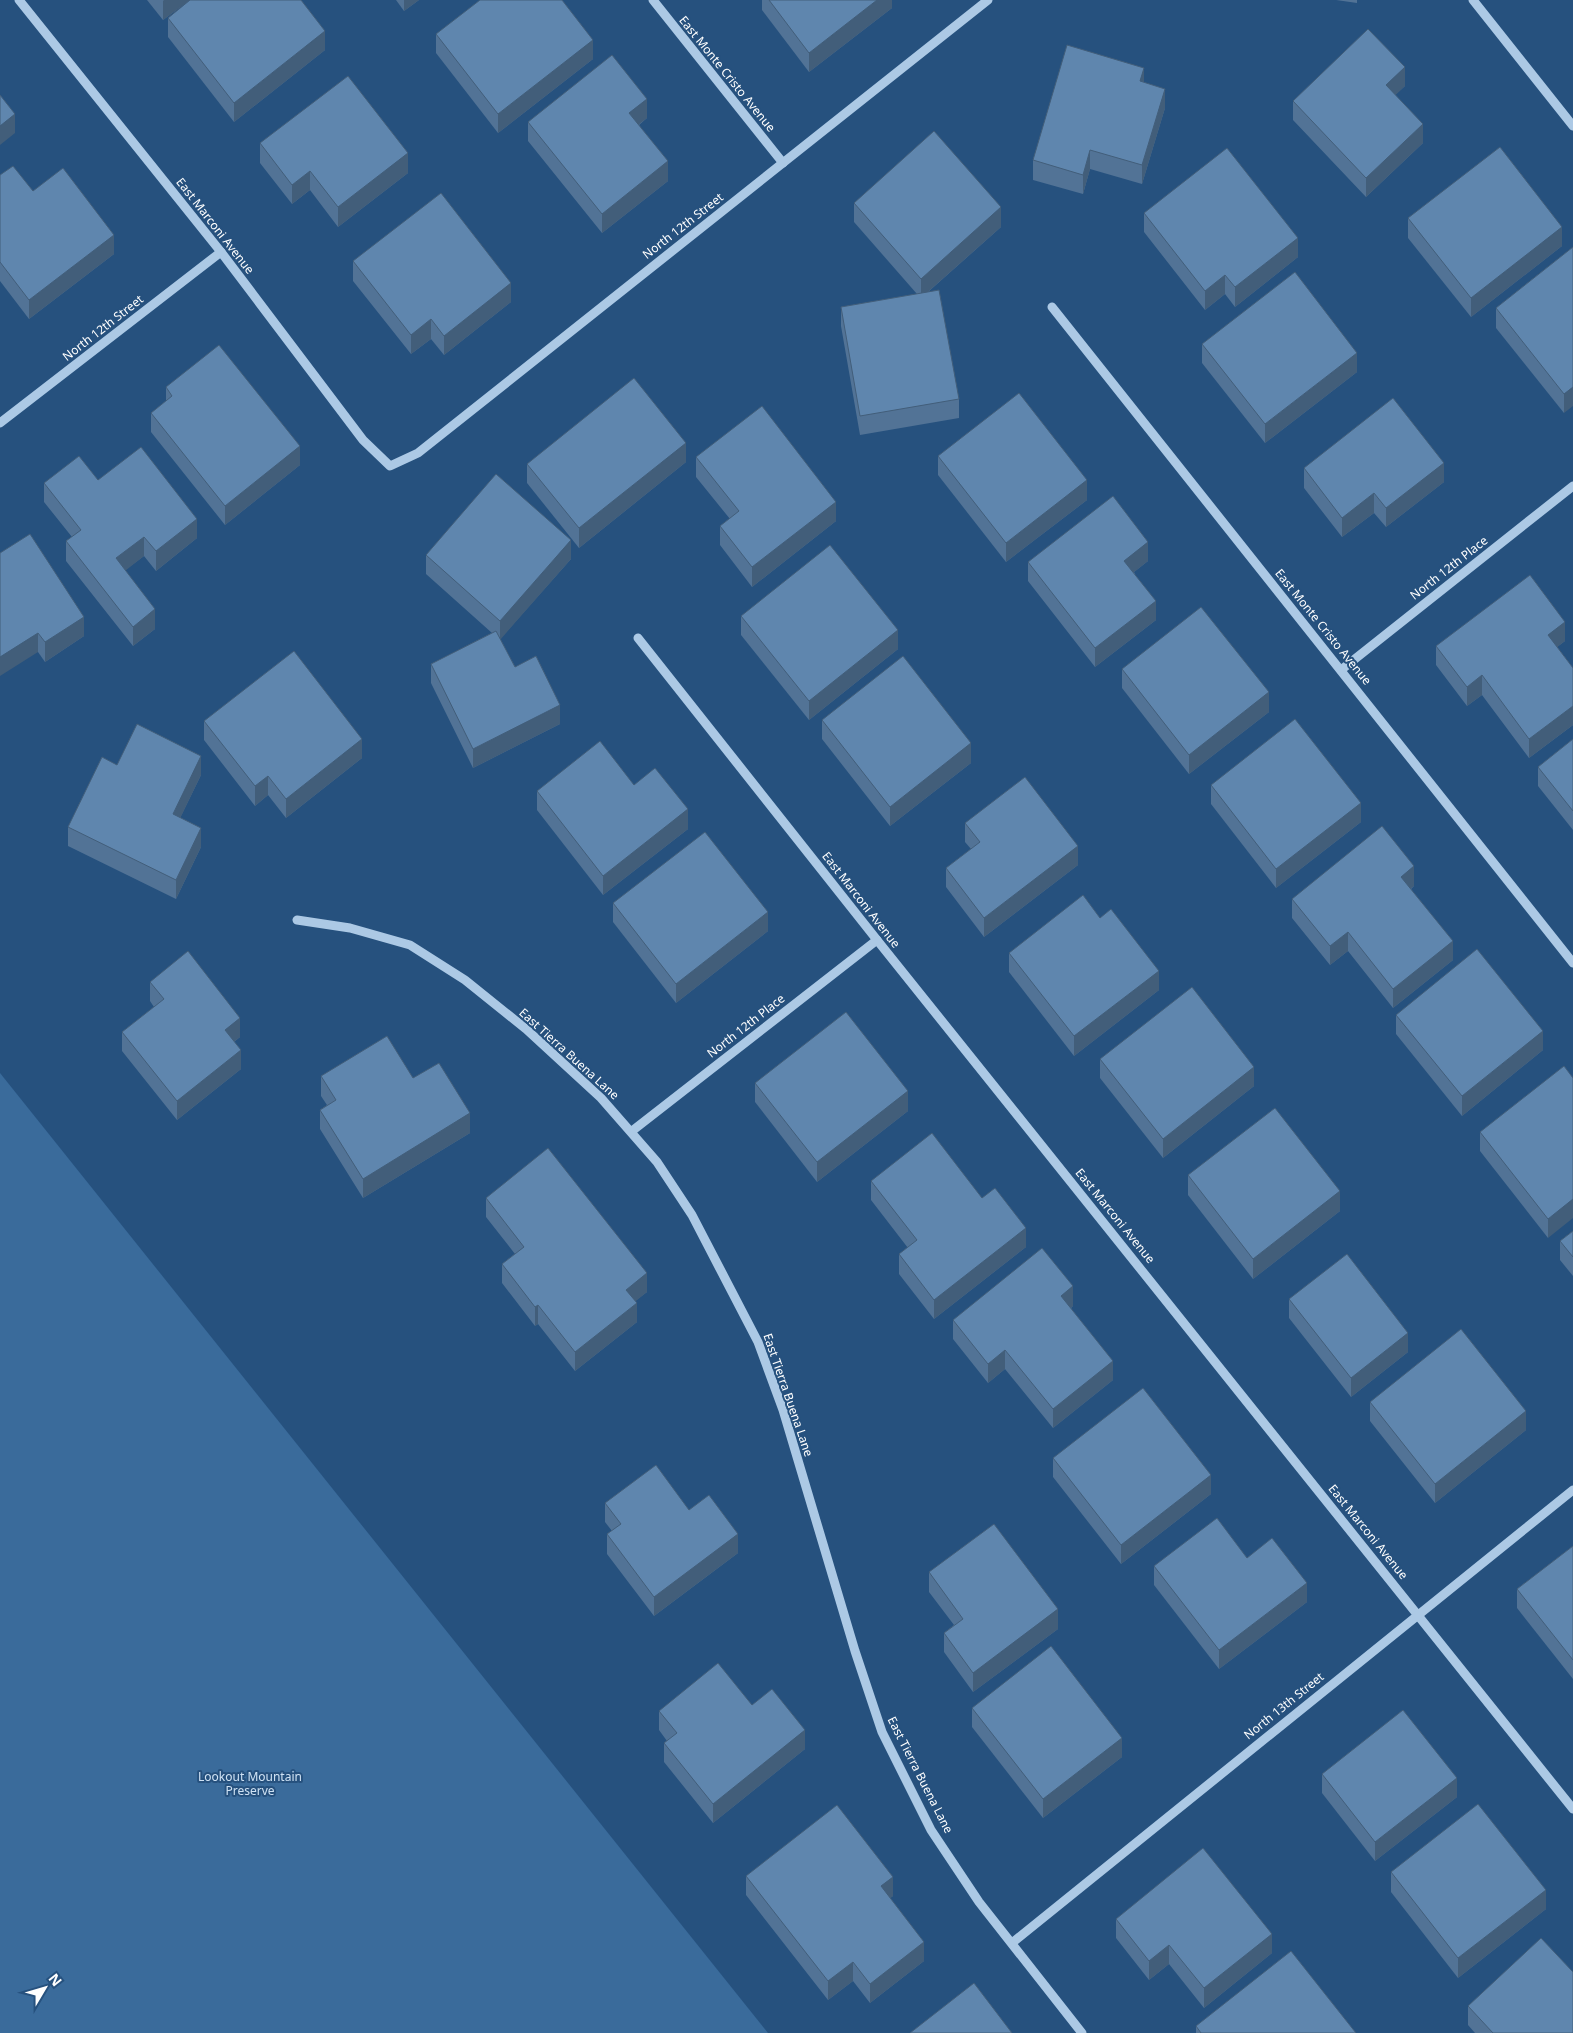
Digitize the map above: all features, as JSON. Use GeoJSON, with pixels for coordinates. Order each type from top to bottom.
{"type":"FeatureCollection","features":[{"type":"Feature","properties":{"kind":"street","name":"East Marconi Avenue"},"geometry":{"type":"LineString","coordinates":[[19,0],[220,252],[363,440],[390,466]]}},
{"type":"Feature","properties":{"kind":"street","name":"East Monte Cristo Avenue"},"geometry":{"type":"LineString","coordinates":[[653,0],[783,163]]}},
{"type":"Feature","properties":{"kind":"street","name":"North 12th Street"},"geometry":{"type":"LineString","coordinates":[[390,466],[418,453],[988,0]]}},
{"type":"Feature","properties":{"kind":"street"},"geometry":{"type":"LineString","coordinates":[[1473,0],[1573,126]]}},
{"type":"Feature","properties":{"kind":"street","name":"North 12th Street"},"geometry":{"type":"LineString","coordinates":[[0,424],[220,252]]}},
{"type":"Feature","properties":{"kind":"street","name":"East Monte Cristo Avenue"},"geometry":{"type":"LineString","coordinates":[[1052,307],[1573,963]]}},
{"type":"Feature","properties":{"kind":"street","name":"North 12th Place"},"geometry":{"type":"LineString","coordinates":[[1341,670],[1573,486]]}},
{"type":"Feature","properties":{"kind":"street","name":"East Marconi Avenue"},"geometry":{"type":"LineString","coordinates":[[638,638],[877,940],[1418,1613],[1573,1809]]}},
{"type":"Feature","properties":{"kind":"street","name":"East Tierra Buena Lane"},"geometry":{"type":"LineString","coordinates":[[297,920],[350,928],[410,944],[465,980],[526,1029],[601,1098],[632,1131],[657,1162],[692,1215],[758,1342],[783,1410],[855,1651],[882,1732],[932,1830],[979,1902],[1082,2033]]}},
{"type":"Feature","properties":{"kind":"street","name":"North 12th Place"},"geometry":{"type":"LineString","coordinates":[[632,1131],[877,940]]}},
{"type":"Feature","properties":{"kind":"street","name":"North 13th Street"},"geometry":{"type":"LineString","coordinates":[[1012,1943],[1418,1613],[1573,1490]]}},
{"type":"Feature","properties":{"kind":"green space","name":"Lookout Mountain Preserve"},"geometry":{"type":"Polygon","coordinates":[[[0,1073],[768,2033],[0,2033],[0,1073]]]}},
{"type":"Feature","properties":{"kind":"building"},"geometry":{"type":"Polygon","coordinates":[[[190,0],[301,0],[325,31],[234,103],[168,18],[190,0]]]}},
{"type":"Feature","properties":{"kind":"building"},"geometry":{"type":"Polygon","coordinates":[[[480,0],[562,0],[593,40],[498,114],[436,34],[480,0]]]}},
{"type":"Feature","properties":{"kind":"building"},"geometry":{"type":"Polygon","coordinates":[[[769,0],[877,0],[809,53],[769,0]]]}},
{"type":"Feature","properties":{"kind":"building"},"geometry":{"type":"Polygon","coordinates":[[[1368,29],[1405,67],[1386,85],[1423,124],[1366,178],[1293,101],[1368,29]]]}},
{"type":"Feature","properties":{"kind":"building"},"geometry":{"type":"Polygon","coordinates":[[[1067,45],[1144,68],[1140,81],[1165,89],[1142,165],[1090,150],[1083,175],[1033,160],[1067,45]]]}},
{"type":"Feature","properties":{"kind":"building"},"geometry":{"type":"Polygon","coordinates":[[[612,55],[647,99],[629,113],[668,161],[602,214],[528,122],[612,55]]]}},
{"type":"Feature","properties":{"kind":"building"},"geometry":{"type":"Polygon","coordinates":[[[348,76],[408,153],[338,207],[310,171],[292,185],[260,143],[348,76]]]}},
{"type":"Feature","properties":{"kind":"building"},"geometry":{"type":"Polygon","coordinates":[[[0,95],[15,114],[0,126],[0,95]]]}},
{"type":"Feature","properties":{"kind":"building"},"geometry":{"type":"Polygon","coordinates":[[[934,131],[1001,207],[921,279],[854,203],[934,131]]]}},
{"type":"Feature","properties":{"kind":"building"},"geometry":{"type":"Polygon","coordinates":[[[1500,147],[1562,227],[1471,298],[1408,218],[1500,147]]]}},
{"type":"Feature","properties":{"kind":"building"},"geometry":{"type":"Polygon","coordinates":[[[1227,148],[1298,238],[1235,287],[1225,275],[1205,291],[1144,213],[1227,148]]]}},
{"type":"Feature","properties":{"kind":"building"},"geometry":{"type":"Polygon","coordinates":[[[13,166],[33,191],[63,168],[114,235],[29,300],[0,262],[0,175],[13,166]]]}},
{"type":"Feature","properties":{"kind":"building"},"geometry":{"type":"Polygon","coordinates":[[[441,193],[511,283],[444,336],[431,319],[411,335],[353,261],[441,193]]]}},
{"type":"Feature","properties":{"kind":"building"},"geometry":{"type":"Polygon","coordinates":[[[1573,247],[1573,387],[1564,394],[1496,308],[1573,247]]]}},
{"type":"Feature","properties":{"kind":"building"},"geometry":{"type":"Polygon","coordinates":[[[1295,272],[1357,353],[1265,424],[1202,344],[1295,272]]]}},
{"type":"Feature","properties":{"kind":"building"},"geometry":{"type":"Polygon","coordinates":[[[939,290],[959,399],[860,416],[841,307],[939,290]]]}},
{"type":"Feature","properties":{"kind":"building"},"geometry":{"type":"Polygon","coordinates":[[[219,345],[300,446],[225,506],[151,413],[172,396],[166,387],[219,345]]]}},
{"type":"Feature","properties":{"kind":"building"},"geometry":{"type":"Polygon","coordinates":[[[634,378],[686,443],[579,528],[527,464],[634,378]]]}},
{"type":"Feature","properties":{"kind":"building"},"geometry":{"type":"Polygon","coordinates":[[[1019,393],[1087,480],[1006,543],[938,456],[1019,393]]]}},
{"type":"Feature","properties":{"kind":"building"},"geometry":{"type":"Polygon","coordinates":[[[1393,398],[1444,463],[1386,508],[1374,493],[1342,518],[1304,468],[1393,398]]]}},
{"type":"Feature","properties":{"kind":"building"},"geometry":{"type":"Polygon","coordinates":[[[762,406],[836,502],[752,567],[720,526],[739,511],[696,457],[762,406]]]}},
{"type":"Feature","properties":{"kind":"building"},"geometry":{"type":"Polygon","coordinates":[[[141,447],[197,519],[156,551],[144,537],[116,558],[155,609],[133,627],[66,541],[81,530],[44,483],[79,456],[98,480],[141,447]]]}},
{"type":"Feature","properties":{"kind":"building"},"geometry":{"type":"Polygon","coordinates":[[[496,474],[571,540],[500,621],[426,555],[496,474]]]}},
{"type":"Feature","properties":{"kind":"building"},"geometry":{"type":"Polygon","coordinates":[[[1113,496],[1148,542],[1124,561],[1156,601],[1095,648],[1028,562],[1113,496]]]}},
{"type":"Feature","properties":{"kind":"building"},"geometry":{"type":"Polygon","coordinates":[[[30,534],[84,617],[45,642],[38,633],[0,657],[0,553],[30,534]]]}},
{"type":"Feature","properties":{"kind":"building"},"geometry":{"type":"Polygon","coordinates":[[[830,545],[898,630],[809,701],[741,616],[830,545]]]}},
{"type":"Feature","properties":{"kind":"building"},"geometry":{"type":"Polygon","coordinates":[[[1530,575],[1565,622],[1548,635],[1573,668],[1573,706],[1529,739],[1482,675],[1467,687],[1436,646],[1530,575]]]}},
{"type":"Feature","properties":{"kind":"building"},"geometry":{"type":"Polygon","coordinates":[[[1201,607],[1269,692],[1189,755],[1122,669],[1201,607]]]}},
{"type":"Feature","properties":{"kind":"building"},"geometry":{"type":"Polygon","coordinates":[[[496,631],[515,667],[536,656],[560,705],[473,749],[431,664],[496,631]]]}},
{"type":"Feature","properties":{"kind":"building"},"geometry":{"type":"Polygon","coordinates":[[[294,651],[362,739],[286,799],[268,776],[255,786],[204,721],[294,651]]]}},
{"type":"Feature","properties":{"kind":"building"},"geometry":{"type":"Polygon","coordinates":[[[903,656],[971,743],[890,807],[822,720],[903,656]]]}},
{"type":"Feature","properties":{"kind":"building"},"geometry":{"type":"Polygon","coordinates":[[[1295,719],[1361,803],[1276,869],[1211,785],[1295,719]]]}},
{"type":"Feature","properties":{"kind":"building"},"geometry":{"type":"Polygon","coordinates":[[[137,724],[201,756],[173,814],[201,828],[176,880],[68,827],[102,757],[117,765],[137,724]]]}},
{"type":"Feature","properties":{"kind":"building"},"geometry":{"type":"Polygon","coordinates":[[[1573,739],[1573,811],[1538,767],[1573,739]]]}},
{"type":"Feature","properties":{"kind":"building"},"geometry":{"type":"Polygon","coordinates":[[[600,741],[634,785],[655,768],[688,809],[603,876],[537,791],[600,741]]]}},
{"type":"Feature","properties":{"kind":"building"},"geometry":{"type":"Polygon","coordinates":[[[1025,777],[1078,846],[984,918],[946,868],[980,842],[965,823],[1025,777]]]}},
{"type":"Feature","properties":{"kind":"building"},"geometry":{"type":"Polygon","coordinates":[[[1382,826],[1414,866],[1401,877],[1453,941],[1393,989],[1348,932],[1330,946],[1292,899],[1382,826]]]}},
{"type":"Feature","properties":{"kind":"building"},"geometry":{"type":"Polygon","coordinates":[[[705,832],[768,912],[676,984],[613,903],[705,832]]]}},
{"type":"Feature","properties":{"kind":"building"},"geometry":{"type":"Polygon","coordinates":[[[1083,895],[1100,918],[1111,909],[1159,971],[1074,1036],[1009,953],[1083,895]]]}},
{"type":"Feature","properties":{"kind":"building"},"geometry":{"type":"Polygon","coordinates":[[[1477,949],[1543,1031],[1462,1096],[1396,1015],[1477,949]]]}},
{"type":"Feature","properties":{"kind":"building"},"geometry":{"type":"Polygon","coordinates":[[[188,951],[240,1018],[225,1030],[241,1050],[177,1101],[122,1032],[164,999],[150,982],[188,951]]]}},
{"type":"Feature","properties":{"kind":"building"},"geometry":{"type":"Polygon","coordinates":[[[1192,987],[1254,1067],[1163,1139],[1100,1059],[1192,987]]]}},
{"type":"Feature","properties":{"kind":"building"},"geometry":{"type":"Polygon","coordinates":[[[846,1012],[908,1091],[817,1162],[755,1083],[846,1012]]]}},
{"type":"Feature","properties":{"kind":"building"},"geometry":{"type":"Polygon","coordinates":[[[387,1036],[413,1078],[439,1063],[470,1113],[363,1179],[320,1110],[336,1100],[321,1076],[387,1036]]]}},
{"type":"Feature","properties":{"kind":"building"},"geometry":{"type":"Polygon","coordinates":[[[1564,1066],[1573,1078],[1573,1199],[1548,1219],[1480,1132],[1564,1066]]]}},
{"type":"Feature","properties":{"kind":"building"},"geometry":{"type":"Polygon","coordinates":[[[1275,1108],[1340,1191],[1253,1259],[1188,1175],[1275,1108]]]}},
{"type":"Feature","properties":{"kind":"building"},"geometry":{"type":"Polygon","coordinates":[[[932,1133],[982,1198],[995,1188],[1026,1228],[934,1300],[899,1254],[917,1240],[871,1181],[932,1133]]]}},
{"type":"Feature","properties":{"kind":"building"},"geometry":{"type":"Polygon","coordinates":[[[548,1148],[647,1273],[626,1290],[637,1303],[575,1352],[538,1305],[535,1307],[502,1264],[524,1247],[486,1198],[548,1148]]]}},
{"type":"Feature","properties":{"kind":"building"},"geometry":{"type":"Polygon","coordinates":[[[1573,1231],[1573,1257],[1560,1241],[1573,1231]]]}},
{"type":"Feature","properties":{"kind":"building"},"geometry":{"type":"Polygon","coordinates":[[[1042,1248],[1073,1286],[1061,1296],[1113,1361],[1053,1409],[1005,1350],[988,1364],[953,1320],[1042,1248]]]}},
{"type":"Feature","properties":{"kind":"building"},"geometry":{"type":"Polygon","coordinates":[[[1347,1254],[1408,1333],[1351,1378],[1289,1299],[1347,1254]]]}},
{"type":"Feature","properties":{"kind":"building"},"geometry":{"type":"Polygon","coordinates":[[[1461,1329],[1526,1411],[1435,1484],[1370,1402],[1461,1329]]]}},
{"type":"Feature","properties":{"kind":"building"},"geometry":{"type":"Polygon","coordinates":[[[1143,1388],[1211,1475],[1121,1545],[1053,1458],[1143,1388]]]}},
{"type":"Feature","properties":{"kind":"building"},"geometry":{"type":"Polygon","coordinates":[[[656,1465],[689,1510],[709,1495],[738,1534],[654,1597],[607,1534],[621,1524],[605,1503],[656,1465]]]}},
{"type":"Feature","properties":{"kind":"building"},"geometry":{"type":"Polygon","coordinates":[[[1217,1518],[1247,1558],[1272,1538],[1307,1583],[1219,1650],[1154,1566],[1217,1518]]]}},
{"type":"Feature","properties":{"kind":"building"},"geometry":{"type":"Polygon","coordinates":[[[994,1524],[1058,1609],[973,1673],[944,1633],[963,1619],[929,1572],[994,1524]]]}},
{"type":"Feature","properties":{"kind":"building"},"geometry":{"type":"Polygon","coordinates":[[[1573,1546],[1573,1660],[1517,1589],[1573,1546]]]}},
{"type":"Feature","properties":{"kind":"building"},"geometry":{"type":"Polygon","coordinates":[[[1051,1646],[1122,1738],[1043,1799],[972,1708],[1051,1646]]]}},
{"type":"Feature","properties":{"kind":"building"},"geometry":{"type":"Polygon","coordinates":[[[718,1663],[752,1705],[772,1689],[805,1730],[713,1804],[664,1743],[677,1733],[659,1711],[718,1663]]]}},
{"type":"Feature","properties":{"kind":"building"},"geometry":{"type":"Polygon","coordinates":[[[1403,1710],[1457,1778],[1375,1842],[1322,1774],[1403,1710]]]}},
{"type":"Feature","properties":{"kind":"building"},"geometry":{"type":"Polygon","coordinates":[[[1478,1804],[1546,1890],[1458,1958],[1391,1872],[1478,1804]]]}},
{"type":"Feature","properties":{"kind":"building"},"geometry":{"type":"Polygon","coordinates":[[[837,1805],[893,1877],[881,1886],[924,1942],[870,1984],[853,1962],[828,1981],[746,1876],[837,1805]]]}},
{"type":"Feature","properties":{"kind":"building"},"geometry":{"type":"Polygon","coordinates":[[[1203,1848],[1272,1934],[1204,1988],[1169,1945],[1149,1961],[1116,1919],[1203,1848]]]}},
{"type":"Feature","properties":{"kind":"building"},"geometry":{"type":"Polygon","coordinates":[[[1541,1938],[1573,1972],[1573,2033],[1493,2033],[1468,2006],[1541,1938]]]}},
{"type":"Feature","properties":{"kind":"building"},"geometry":{"type":"Polygon","coordinates":[[[1291,1951],[1356,2033],[1201,2033],[1196,2026],[1291,1951]]]}},
{"type":"Feature","properties":{"kind":"building"},"geometry":{"type":"Polygon","coordinates":[[[974,1983],[1012,2033],[910,2033],[974,1983]]]}}]}
